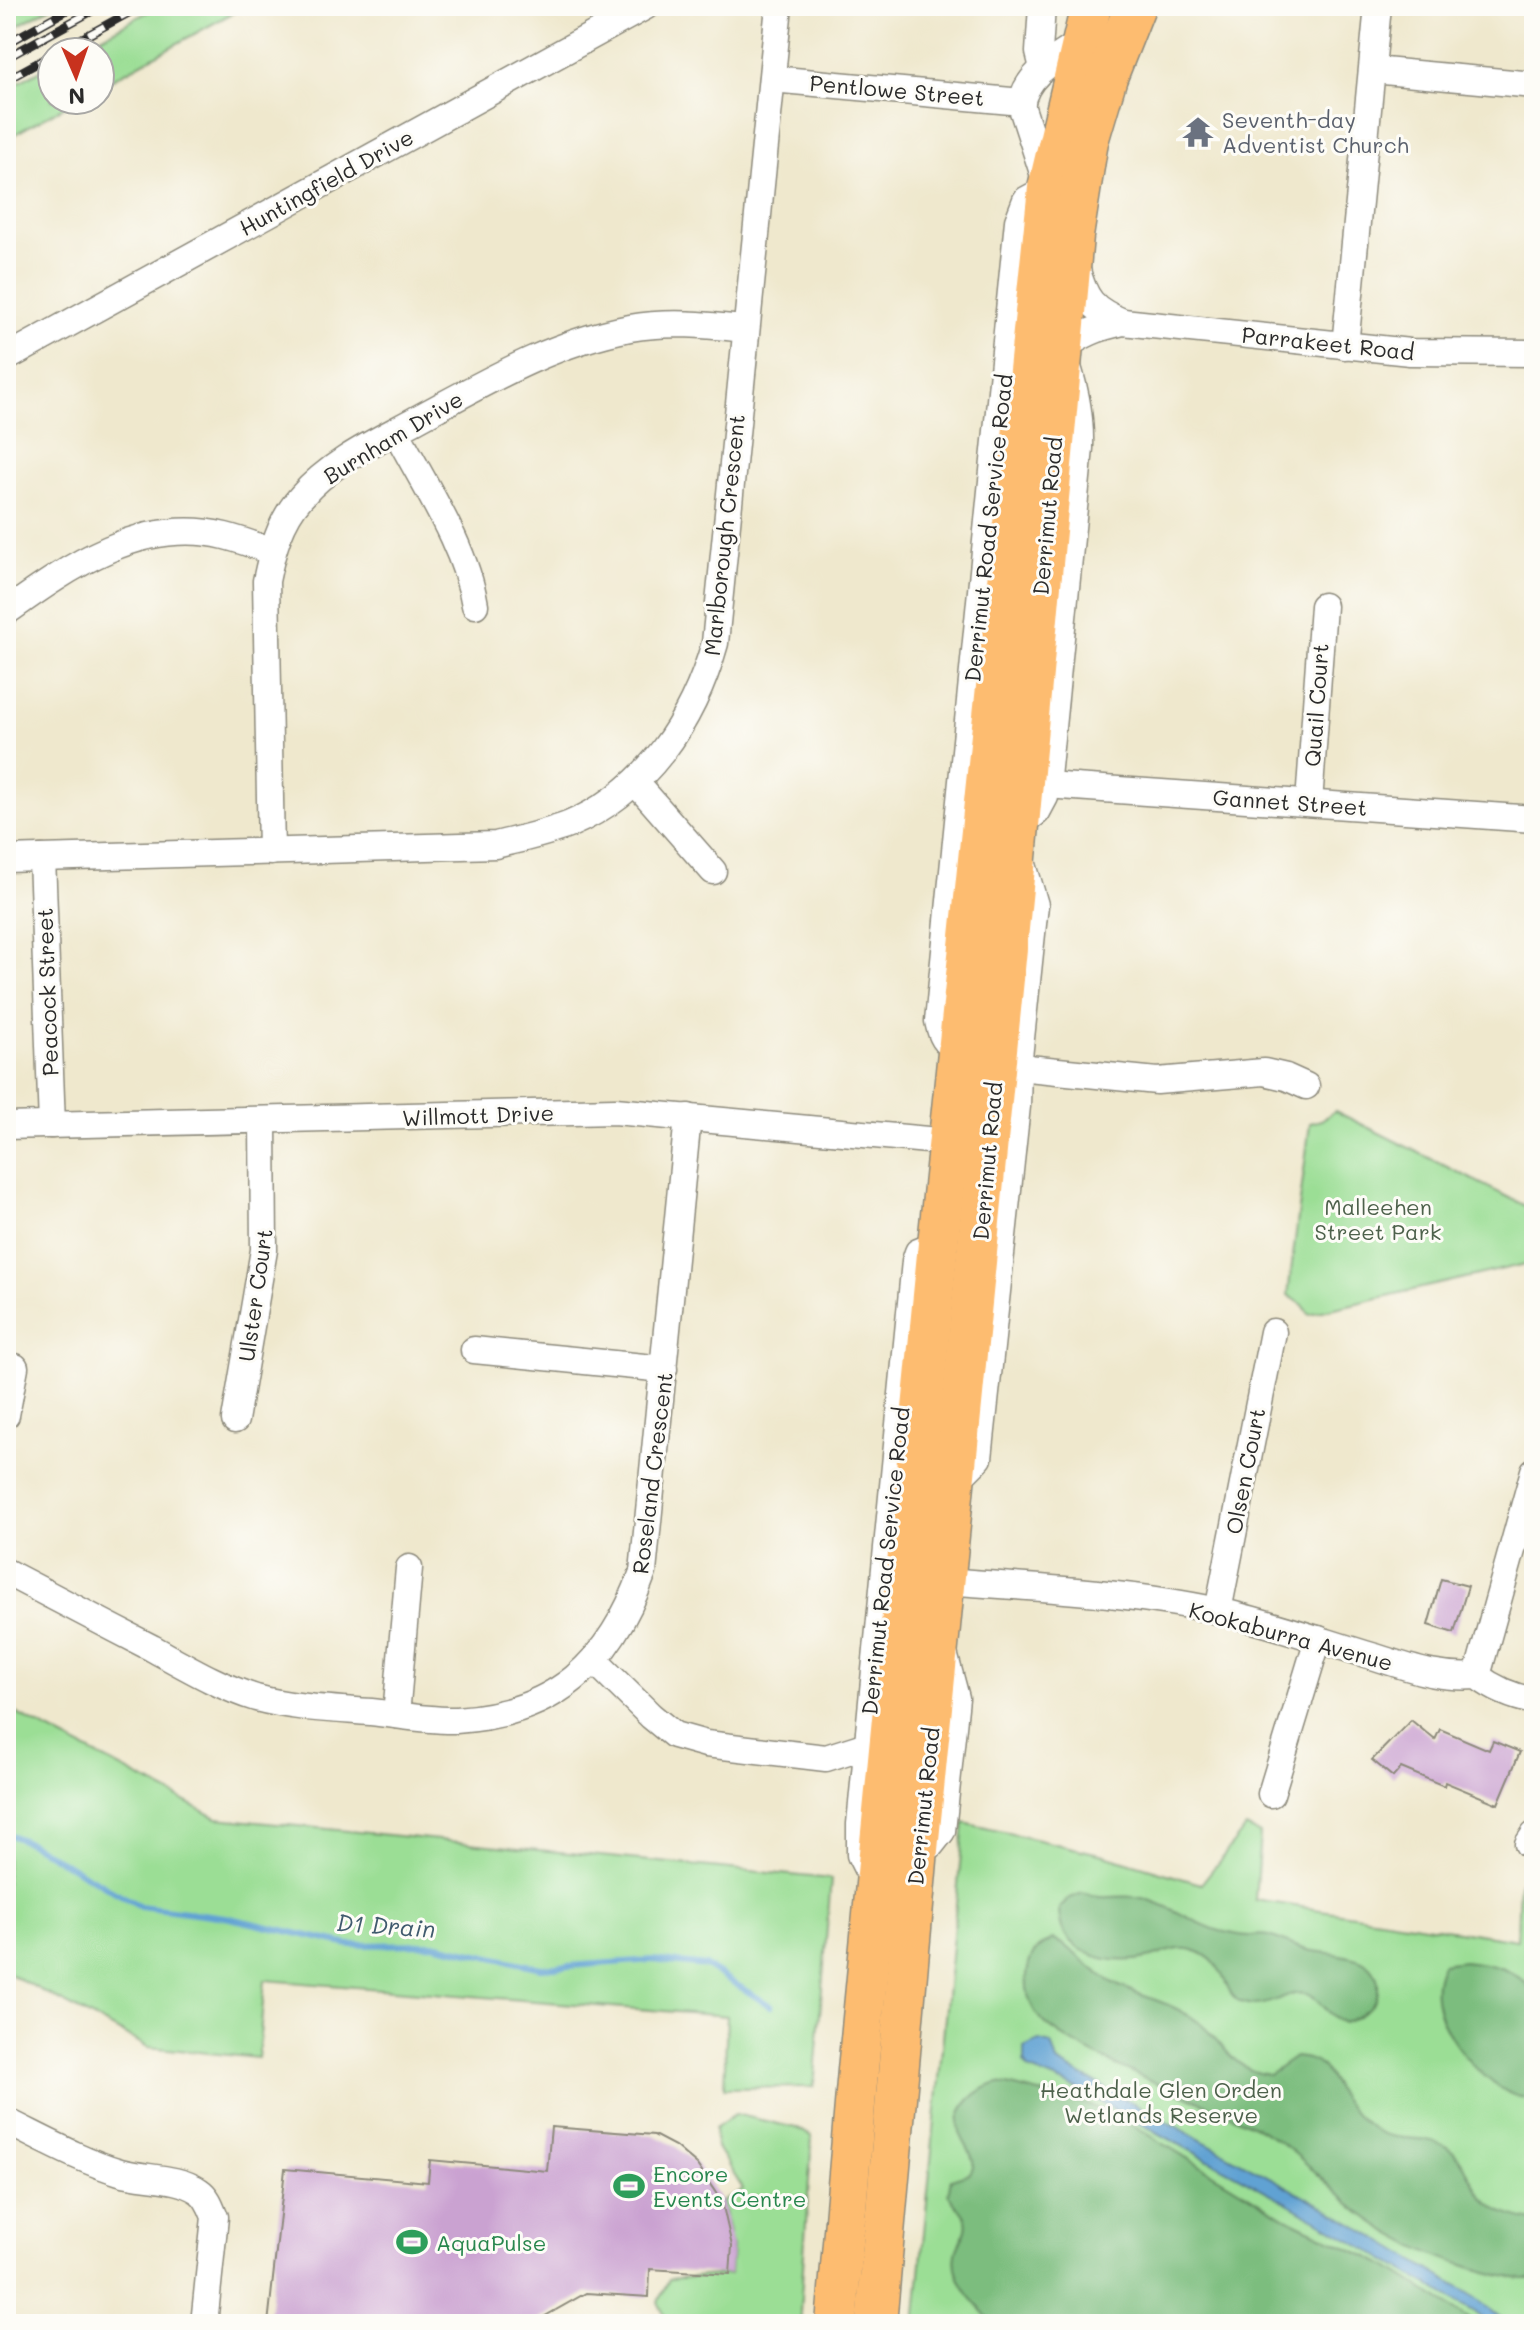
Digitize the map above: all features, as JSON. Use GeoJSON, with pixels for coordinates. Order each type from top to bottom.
{"type":"FeatureCollection","features":[{"type":"Feature","properties":{"kind":"highway","name":"Derrimut Road"},"geometry":{"type":"LineString","coordinates":[[876,2324],[940,1638],[926,1579],[955,1482],[1018,836],[1035,778],[1062,349],[1072,252],[1088,141],[1107,77],[1135,6]]}},
{"type":"Feature","properties":{"kind":"highway","name":"Derrimut Road"},"geometry":{"type":"LineString","coordinates":[[836,2324],[877,1889],[926,1579],[938,1244],[1048,188],[1086,24]]}},
{"type":"Feature","properties":{"kind":"highway"},"geometry":{"type":"LineString","coordinates":[[984,804],[997,769],[1004,764],[1012,763],[1035,778]]}},
{"type":"Feature","properties":{"kind":"highway"},"geometry":{"type":"LineString","coordinates":[[958,1051],[979,1048],[1000,1024]]}},
{"type":"Feature","properties":{"kind":"highway"},"geometry":{"type":"LineString","coordinates":[[949,1142],[988,1146]]}},
{"type":"Feature","properties":{"kind":"street","name":"Huntingfield Drive"},"geometry":{"type":"LineString","coordinates":[[6,358],[646,6]]}},
{"type":"Feature","properties":{"kind":"street","name":"Marlborough Crescent"},"geometry":{"type":"LineString","coordinates":[[6,859],[496,845],[534,837],[570,824],[636,783],[670,743],[688,714],[705,680],[715,643],[779,6]]}},
{"type":"Feature","properties":{"kind":"street"},"geometry":{"type":"LineString","coordinates":[[1042,6],[1039,52],[1043,68]]}},
{"type":"Feature","properties":{"kind":"street"},"geometry":{"type":"LineString","coordinates":[[1345,346],[1378,6]]}},
{"type":"Feature","properties":{"kind":"street"},"geometry":{"type":"LineString","coordinates":[[1048,188],[1029,136],[1023,93],[1030,81],[1086,24]]}},
{"type":"Feature","properties":{"kind":"street"},"geometry":{"type":"LineString","coordinates":[[1373,70],[1534,85]]}},
{"type":"Feature","properties":{"kind":"street","name":"Pentlowe Street"},"geometry":{"type":"LineString","coordinates":[[772,79],[1022,102]]}},
{"type":"Feature","properties":{"kind":"street","name":"Derrimut Road Service Road"},"geometry":{"type":"LineString","coordinates":[[958,1051],[948,1045],[938,1021],[1018,221],[1026,200],[1048,188]]}},
{"type":"Feature","properties":{"kind":"street","name":"Parrakeet Road"},"geometry":{"type":"LineString","coordinates":[[1072,252],[1080,283],[1092,306],[1123,322]]}},
{"type":"Feature","properties":{"kind":"street","name":"Parrakeet Road"},"geometry":{"type":"LineString","coordinates":[[1062,349],[1081,334],[1123,322],[1450,354],[1534,353]]}},
{"type":"Feature","properties":{"kind":"street","name":"Burnham Drive"},"geometry":{"type":"LineString","coordinates":[[271,852],[266,581],[272,552],[286,518],[300,497],[338,465],[396,431],[516,365],[558,347],[634,327],[692,323],[745,329]]}},
{"type":"Feature","properties":{"kind":"street"},"geometry":{"type":"LineString","coordinates":[[396,431],[462,559],[475,605]]}},
{"type":"Feature","properties":{"kind":"street"},"geometry":{"type":"LineString","coordinates":[[6,612],[60,573],[111,547],[151,535],[188,533],[223,536],[272,552]]}},
{"type":"Feature","properties":{"kind":"street","name":"Quail Court"},"geometry":{"type":"LineString","coordinates":[[1309,803],[1323,606]]}},
{"type":"Feature","properties":{"kind":"street","name":"Gannet Street"},"geometry":{"type":"LineString","coordinates":[[1035,778],[1309,803],[1534,819]]}},
{"type":"Feature","properties":{"kind":"street"},"geometry":{"type":"LineString","coordinates":[[636,783],[713,871]]}},
{"type":"Feature","properties":{"kind":"street"},"geometry":{"type":"LineString","coordinates":[[955,1482],[979,1458],[1017,1106],[1018,1067],[1035,905],[1018,836]]}},
{"type":"Feature","properties":{"kind":"street","name":"Peacock Street"},"geometry":{"type":"LineString","coordinates":[[42,858],[52,1125]]}},
{"type":"Feature","properties":{"kind":"street"},"geometry":{"type":"LineString","coordinates":[[1018,1067],[1157,1081],[1264,1072],[1306,1086]]}},
{"type":"Feature","properties":{"kind":"street","name":"Willmott Drive"},"geometry":{"type":"LineString","coordinates":[[6,1126],[615,1111],[949,1142]]}},
{"type":"Feature","properties":{"kind":"street","name":"Roseland Crescent"},"geometry":{"type":"LineString","coordinates":[[6,1572],[208,1678],[256,1698],[295,1705],[453,1720],[504,1713],[530,1705],[566,1685],[595,1661],[615,1634],[633,1601],[643,1572],[688,1117]]}},
{"type":"Feature","properties":{"kind":"street","name":"Ulster Court"},"geometry":{"type":"LineString","coordinates":[[235,1420],[264,1250],[263,1122]]}},
{"type":"Feature","properties":{"kind":"street","name":"Derrimut Road Service Road"},"geometry":{"type":"LineString","coordinates":[[877,1889],[860,1855],[859,1841],[867,1745],[915,1261],[918,1252],[938,1244]]}},
{"type":"Feature","properties":{"kind":"street","name":"Olsen Court"},"geometry":{"type":"LineString","coordinates":[[1218,1611],[1273,1332]]}},
{"type":"Feature","properties":{"kind":"street"},"geometry":{"type":"LineString","coordinates":[[474,1350],[664,1369]]}},
{"type":"Feature","properties":{"kind":"street"},"geometry":{"type":"LineString","coordinates":[[6,1415],[15,1367]]}},
{"type":"Feature","properties":{"kind":"street"},"geometry":{"type":"LineString","coordinates":[[1477,1676],[1534,1471]]}},
{"type":"Feature","properties":{"kind":"street"},"geometry":{"type":"LineString","coordinates":[[396,1715],[409,1568]]}},
{"type":"Feature","properties":{"kind":"street","name":"Kookaburra Avenue"},"geometry":{"type":"LineString","coordinates":[[926,1579],[1041,1588],[1218,1611],[1318,1639],[1424,1674],[1477,1676],[1491,1686],[1534,1701]]}},
{"type":"Feature","properties":{"kind":"street"},"geometry":{"type":"LineString","coordinates":[[1271,1794],[1318,1639]]}},
{"type":"Feature","properties":{"kind":"street"},"geometry":{"type":"LineString","coordinates":[[595,1661],[674,1735],[706,1744],[826,1758],[867,1745]]}},
{"type":"Feature","properties":{"kind":"street"},"geometry":{"type":"LineString","coordinates":[[6,2121],[89,2161],[198,2190],[208,2201],[215,2217],[204,2324]]}},
{"type":"Feature","properties":{"kind":"green space"},"geometry":{"type":"Polygon","coordinates":[[[6,6],[53,6],[6,32],[6,6]]]}},
{"type":"Feature","properties":{"kind":"green space"},"geometry":{"type":"Polygon","coordinates":[[[158,6],[245,6],[116,77],[116,36],[103,36],[158,6]]]}},
{"type":"Feature","properties":{"kind":"green space"},"geometry":{"type":"Polygon","coordinates":[[[36,73],[36,116],[47,116],[6,139],[6,89],[36,73]]]}},
{"type":"Feature","properties":{"kind":"green space","name":"Malleehen Street Park"},"geometry":{"type":"Polygon","coordinates":[[[1335,1111],[1534,1210],[1534,1262],[1309,1314],[1303,1305],[1288,1295],[1310,1123],[1335,1111]]]}},
{"type":"Feature","properties":{"kind":"green space"},"geometry":{"type":"Polygon","coordinates":[[[6,1708],[217,1818],[831,1879],[814,2087],[724,2088],[727,2016],[265,1980],[258,2058],[148,2047],[6,1972],[6,1708]]]}},
{"type":"Feature","properties":{"kind":"green space","name":"Heathdale Glen Orden Wetlands Reserve"},"geometry":{"type":"Polygon","coordinates":[[[964,1823],[1104,1855],[1201,1884],[1246,1827],[1260,1834],[1255,1900],[1517,1940],[1519,1882],[1534,1882],[1534,2324],[915,2324],[964,1823]]]}},
{"type":"Feature","properties":{"kind":"green space"},"geometry":{"type":"Polygon","coordinates":[[[1082,1893],[1098,1897],[1142,1898],[1220,1931],[1246,1936],[1266,1935],[1308,1950],[1354,1958],[1372,1969],[1377,1978],[1377,1997],[1366,2011],[1344,2023],[1306,1994],[1289,1995],[1258,2005],[1241,2002],[1230,1992],[1213,1962],[1193,1950],[1177,1949],[1133,1960],[1097,1957],[1070,1941],[1060,1921],[1059,1908],[1068,1899],[1082,1893]]]}},
{"type":"Feature","properties":{"kind":"green space"},"geometry":{"type":"Polygon","coordinates":[[[1053,1939],[1113,1983],[1187,2014],[1246,2067],[1269,2075],[1295,2057],[1314,2061],[1325,2070],[1345,2103],[1373,2129],[1382,2134],[1432,2141],[1450,2149],[1489,2204],[1505,2213],[1534,2221],[1534,2279],[1485,2272],[1412,2245],[1361,2213],[1290,2149],[1263,2131],[1104,2059],[1048,2026],[1032,2006],[1027,1975],[1034,1952],[1053,1939]]]}},
{"type":"Feature","properties":{"kind":"green space"},"geometry":{"type":"Polygon","coordinates":[[[1463,1961],[1493,1966],[1511,1973],[1534,1993],[1534,2100],[1509,2093],[1479,2071],[1464,2056],[1442,2020],[1436,2001],[1436,1982],[1442,1964],[1463,1961]]]}},
{"type":"Feature","properties":{"kind":"green space"},"geometry":{"type":"Polygon","coordinates":[[[999,2083],[1096,2107],[1136,2127],[1286,2218],[1385,2265],[1478,2324],[995,2324],[972,2300],[956,2270],[957,2249],[966,2219],[948,2194],[951,2179],[970,2173],[973,2168],[972,2158],[960,2132],[959,2123],[964,2107],[983,2089],[999,2083]]]}},
{"type":"Feature","properties":{"kind":"green space"},"geometry":{"type":"Polygon","coordinates":[[[735,2114],[796,2128],[812,2136],[800,2312],[803,2324],[666,2324],[668,2322],[658,2302],[669,2279],[730,2274],[732,2246],[722,2202],[743,2189],[716,2146],[715,2128],[735,2114]]]}},
{"type":"Feature","properties":{"kind":"water"},"geometry":{"type":"Polygon","coordinates":[[[1039,2041],[1051,2044],[1057,2062],[1323,2206],[1470,2294],[1509,2324],[1490,2324],[1475,2312],[1288,2203],[1077,2089],[1028,2069],[1024,2062],[1024,2048],[1039,2041]]]}},
{"type":"Feature","properties":{"kind":"building"},"geometry":{"type":"Polygon","coordinates":[[[1441,1579],[1468,1586],[1454,1633],[1428,1625],[1441,1579]]]}},
{"type":"Feature","properties":{"kind":"building"},"geometry":{"type":"Polygon","coordinates":[[[1411,1720],[1435,1740],[1440,1729],[1489,1750],[1493,1741],[1520,1752],[1498,1804],[1401,1768],[1393,1777],[1372,1760],[1411,1720]]]}},
{"type":"Feature","properties":{"kind":"building","name":"AquaPulse"},"geometry":{"type":"Polygon","coordinates":[[[551,2127],[654,2135],[675,2146],[697,2165],[722,2202],[732,2246],[730,2274],[650,2269],[649,2297],[586,2293],[531,2324],[268,2324],[285,2169],[428,2182],[430,2160],[547,2171],[551,2127]]]}},
{"type":"Feature","properties":{"kind":"waterway","name":"D1 Drain"},"geometry":{"type":"LineString","coordinates":[[6,1833],[140,1906],[225,1917],[349,1945],[433,1944],[541,1968],[653,1960],[706,1966],[771,2006]]}},
{"type":"Feature","properties":{"kind":"railway"},"geometry":{"type":"LineString","coordinates":[[6,44],[74,6]]}},
{"type":"Feature","properties":{"kind":"railway"},"geometry":{"type":"LineString","coordinates":[[6,58],[101,6]]}},
{"type":"Feature","properties":{"kind":"railway"},"geometry":{"type":"LineString","coordinates":[[86,36],[141,6]]}},
{"type":"Feature","properties":{"kind":"railway"},"geometry":{"type":"LineString","coordinates":[[6,80],[36,64]]}},
{"type":"Feature","properties":{"kind":"place","name":"Seventh-day Adventist Church"},"geometry":{"type":"Point","coordinates":[1198,132]}},
{"type":"Feature","properties":{"kind":"place","name":"Encore Events Centre"},"geometry":{"type":"Point","coordinates":[629,2186]}},
{"type":"Feature","properties":{"kind":"place","name":"AquaPulse"},"geometry":{"type":"Point","coordinates":[412,2242]}}]}
